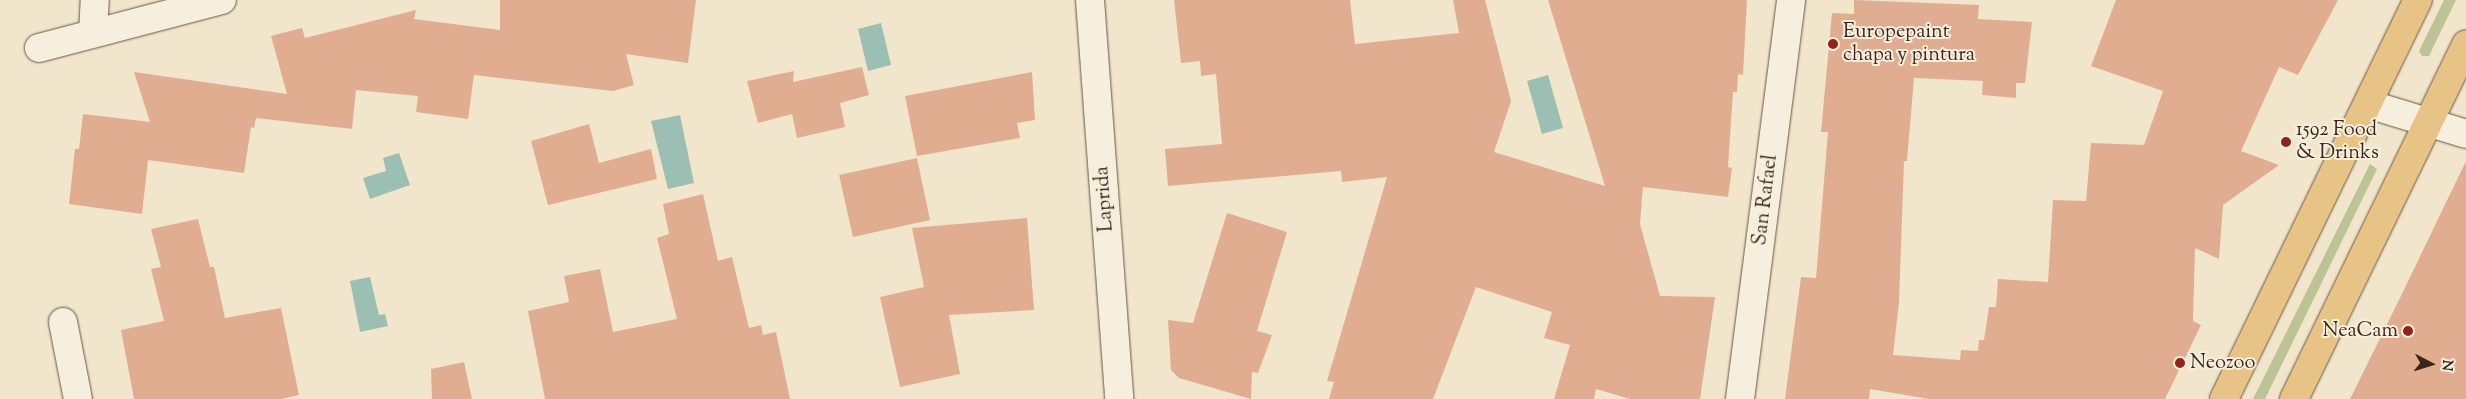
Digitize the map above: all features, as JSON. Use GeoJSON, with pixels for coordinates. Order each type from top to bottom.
{"type":"FeatureCollection","features":[{"type":"Feature","properties":{"kind":"main road"},"geometry":{"type":"LineString","coordinates":[[2224,399],[2418,0]]}},
{"type":"Feature","properties":{"kind":"main road"},"geometry":{"type":"LineString","coordinates":[[2294,399],[2466,46]]}},
{"type":"Feature","properties":{"kind":"street"},"geometry":{"type":"LineString","coordinates":[[93,34],[95,0]]}},
{"type":"Feature","properties":{"kind":"street"},"geometry":{"type":"LineString","coordinates":[[39,48],[222,0]]}},
{"type":"Feature","properties":{"kind":"street","name":"Laprida"},"geometry":{"type":"LineString","coordinates":[[1090,0],[1119,399]]}},
{"type":"Feature","properties":{"kind":"street","name":"San Rafael"},"geometry":{"type":"LineString","coordinates":[[1740,399],[1791,0]]}},
{"type":"Feature","properties":{"kind":"street"},"geometry":{"type":"LineString","coordinates":[[2368,104],[2466,134]]}},
{"type":"Feature","properties":{"kind":"street"},"geometry":{"type":"LineString","coordinates":[[63,322],[78,399]]}},
{"type":"Feature","properties":{"kind":"green space"},"geometry":{"type":"Polygon","coordinates":[[[2444,0],[2456,0],[2429,56],[2422,56],[2419,51],[2444,0]]]}},
{"type":"Feature","properties":{"kind":"green space"},"geometry":{"type":"Polygon","coordinates":[[[2370,164],[2377,169],[2265,399],[2253,399],[2370,164]]]}},
{"type":"Feature","properties":{"kind":"water"},"geometry":{"type":"Polygon","coordinates":[[[881,23],[891,65],[868,71],[858,29],[881,23]]]}},
{"type":"Feature","properties":{"kind":"water"},"geometry":{"type":"Polygon","coordinates":[[[1548,75],[1563,128],[1542,134],[1527,81],[1548,75]]]}},
{"type":"Feature","properties":{"kind":"water"},"geometry":{"type":"Polygon","coordinates":[[[680,115],[694,183],[668,189],[651,121],[680,115]]]}},
{"type":"Feature","properties":{"kind":"water"},"geometry":{"type":"Polygon","coordinates":[[[399,153],[410,185],[370,199],[363,178],[386,171],[383,158],[399,153]]]}},
{"type":"Feature","properties":{"kind":"water"},"geometry":{"type":"Polygon","coordinates":[[[370,277],[379,315],[385,314],[388,326],[360,332],[350,281],[370,277]]]}},
{"type":"Feature","properties":{"kind":"building"},"geometry":{"type":"Polygon","coordinates":[[[500,0],[696,0],[688,63],[626,54],[634,85],[613,91],[474,75],[468,119],[416,112],[418,96],[356,90],[352,129],[256,118],[254,128],[251,127],[244,173],[148,160],[142,214],[69,204],[75,149],[79,149],[83,114],[150,122],[134,72],[287,94],[271,36],[302,28],[305,38],[416,10],[414,19],[500,30],[500,0]]]}},
{"type":"Feature","properties":{"kind":"building"},"geometry":{"type":"Polygon","coordinates":[[[1174,0],[1350,0],[1355,44],[1459,33],[1453,0],[1485,0],[1511,101],[1494,152],[1605,186],[1548,0],[1747,0],[1743,75],[1738,74],[1737,92],[1733,92],[1728,167],[1732,168],[1728,197],[1643,187],[1640,224],[1660,296],[1715,297],[1700,399],[1630,399],[1596,389],[1594,399],[1554,399],[1570,345],[1544,338],[1552,312],[1476,287],[1433,399],[1329,399],[1334,382],[1327,381],[1387,177],[1342,182],[1341,171],[1168,186],[1165,149],[1222,144],[1216,74],[1201,76],[1200,61],[1181,63],[1174,0]]]}},
{"type":"Feature","properties":{"kind":"building"},"geometry":{"type":"Polygon","coordinates":[[[1854,0],[1979,5],[1978,19],[2032,22],[2025,83],[2016,83],[2016,98],[1982,95],[1983,81],[1914,78],[1907,161],[1904,161],[1899,302],[1893,355],[1960,360],[1961,350],[1978,351],[1979,340],[1984,340],[1989,307],[1996,307],[1998,279],[2048,282],[2053,200],[2086,201],[2091,143],[2144,145],[2163,91],[2091,66],[2116,0],[2338,0],[2298,75],[2279,67],[2241,151],[2279,165],[2223,205],[2219,259],[2195,248],[2193,321],[2201,325],[2165,399],[1929,399],[1870,389],[1869,399],[1785,399],[1801,277],[1816,278],[1828,132],[1821,132],[1832,13],[1854,14],[1854,0]]]}},
{"type":"Feature","properties":{"kind":"building"},"geometry":{"type":"Polygon","coordinates":[[[862,67],[869,95],[840,103],[845,127],[797,138],[792,114],[758,123],[747,81],[794,71],[793,82],[862,67]]]}},
{"type":"Feature","properties":{"kind":"building"},"geometry":{"type":"Polygon","coordinates":[[[1032,72],[1035,120],[1017,123],[1020,138],[917,156],[905,96],[1032,72]]]}},
{"type":"Feature","properties":{"kind":"building"},"geometry":{"type":"Polygon","coordinates":[[[589,124],[599,163],[651,149],[657,179],[548,205],[531,141],[589,124]]]}},
{"type":"Feature","properties":{"kind":"building"},"geometry":{"type":"Polygon","coordinates":[[[917,158],[930,220],[853,237],[839,175],[917,158]]]}},
{"type":"Feature","properties":{"kind":"building"},"geometry":{"type":"Polygon","coordinates":[[[2466,161],[2466,399],[2350,399],[2400,298],[2466,161]]]}},
{"type":"Feature","properties":{"kind":"building"},"geometry":{"type":"Polygon","coordinates":[[[703,194],[718,261],[732,257],[749,328],[761,325],[763,335],[776,332],[790,399],[545,399],[528,311],[569,302],[564,276],[600,269],[613,332],[677,319],[657,238],[669,234],[663,204],[703,194]]]}},
{"type":"Feature","properties":{"kind":"building"},"geometry":{"type":"Polygon","coordinates":[[[1227,213],[1287,232],[1257,331],[1272,335],[1258,373],[1252,372],[1251,399],[1179,378],[1171,370],[1168,320],[1193,323],[1227,213]]]}},
{"type":"Feature","properties":{"kind":"building"},"geometry":{"type":"Polygon","coordinates":[[[1027,218],[1034,310],[949,315],[960,374],[900,387],[880,297],[924,287],[912,228],[1027,218]]]}},
{"type":"Feature","properties":{"kind":"building"},"geometry":{"type":"Polygon","coordinates":[[[198,219],[210,267],[214,267],[225,318],[281,308],[299,395],[281,399],[134,399],[121,330],[164,321],[151,269],[161,267],[151,229],[198,219]]]}},
{"type":"Feature","properties":{"kind":"building"},"geometry":{"type":"Polygon","coordinates":[[[464,362],[472,399],[432,399],[431,369],[464,362]]]}},
{"type":"Feature","properties":{"kind":"place","name":"Europepaint chapa y pintura"},"geometry":{"type":"Point","coordinates":[1833,44]}},
{"type":"Feature","properties":{"kind":"place","name":"1592 Food & Drinks"},"geometry":{"type":"Point","coordinates":[2286,142]}},
{"type":"Feature","properties":{"kind":"place","name":"NeaCam"},"geometry":{"type":"Point","coordinates":[2408,331]}},
{"type":"Feature","properties":{"kind":"place","name":"Neozoo"},"geometry":{"type":"Point","coordinates":[2180,363]}}]}
